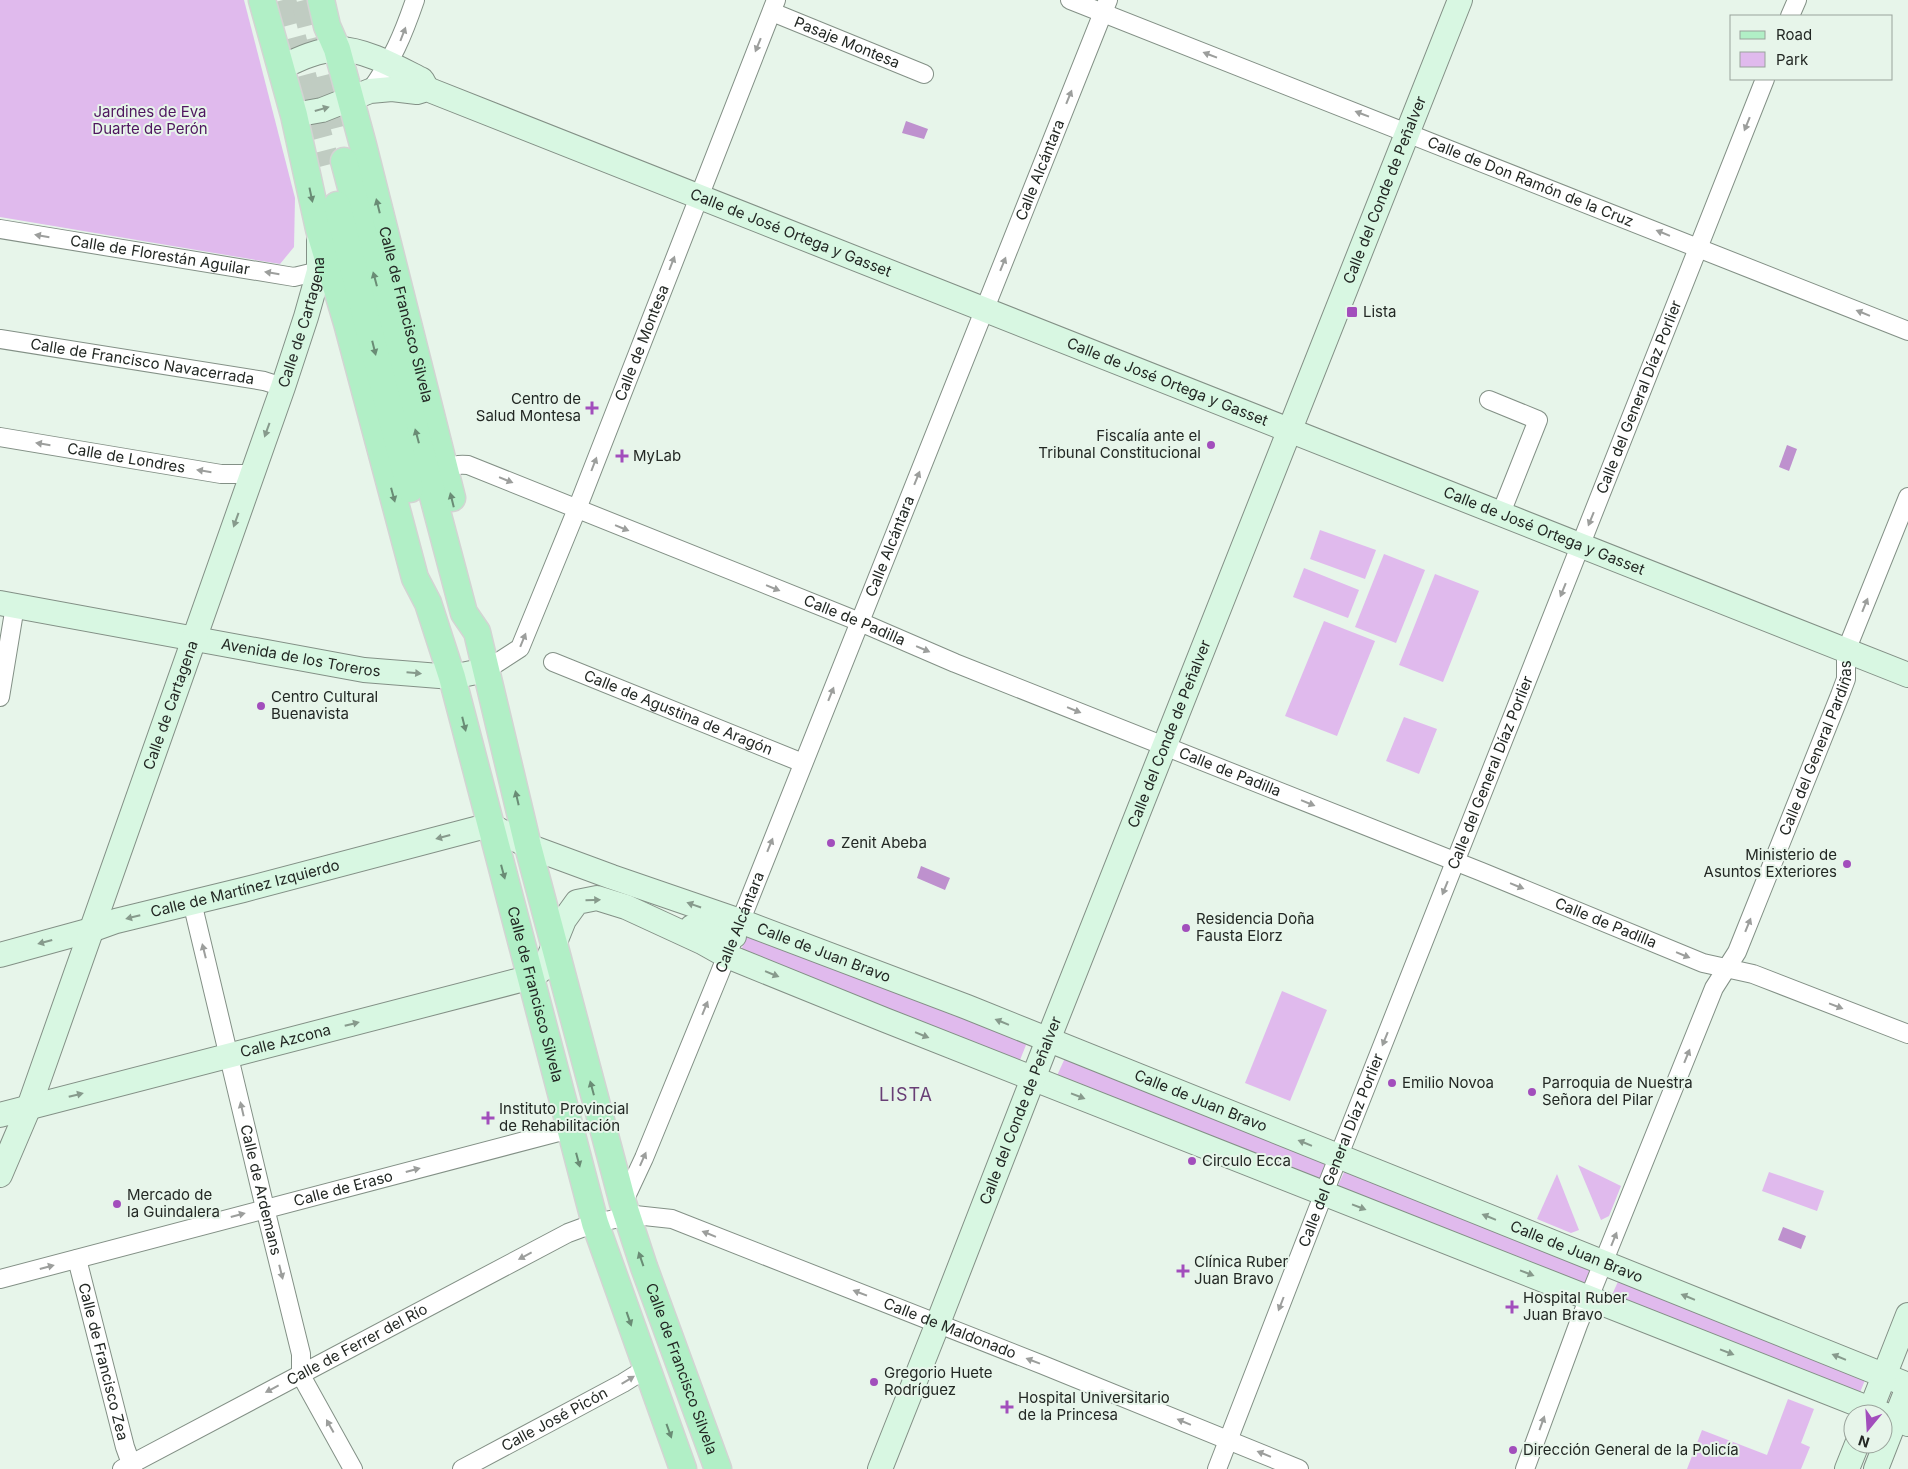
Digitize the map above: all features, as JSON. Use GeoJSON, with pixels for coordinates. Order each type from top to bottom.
{"type":"FeatureCollection","features":[{"type":"Feature","properties":{"kind":"main road","name":"Calle de Francisco Silvela"},"geometry":{"type":"LineString","coordinates":[[262,0],[294,115],[319,229],[347,324],[415,578],[428,603],[452,677],[595,1223],[683,1469]]}},
{"type":"Feature","properties":{"kind":"main road","name":"Calle de Francisco Silvela"},"geometry":{"type":"LineString","coordinates":[[321,0],[327,26],[360,96],[363,145],[480,612],[477,632]]}},
{"type":"Feature","properties":{"kind":"main road","name":"Calle de Francisco Silvela"},"geometry":{"type":"LineString","coordinates":[[428,603],[430,571],[335,163],[464,613],[477,632],[528,846],[625,1210],[718,1469]]}},
{"type":"Feature","properties":{"kind":"street"},"geometry":{"type":"LineString","coordinates":[[360,96],[388,64],[402,39],[416,0]]}},
{"type":"Feature","properties":{"kind":"street","name":"Calle de Don Ramón de la Cruz"},"geometry":{"type":"LineString","coordinates":[[1070,0],[1105,7],[1407,132],[1908,331]]}},
{"type":"Feature","properties":{"kind":"street","name":"Calle del Conde de Peñalver"},"geometry":{"type":"LineString","coordinates":[[880,1469],[1032,1079],[1460,0]]}},
{"type":"Feature","properties":{"kind":"street"},"geometry":{"type":"LineString","coordinates":[[1790,15],[1797,0]]}},
{"type":"Feature","properties":{"kind":"street","name":"Pasaje Montesa"},"geometry":{"type":"LineString","coordinates":[[774,6],[924,74]]}},
{"type":"Feature","properties":{"kind":"street","name":"Calle de Montesa"},"geometry":{"type":"LineString","coordinates":[[486,670],[520,648],[577,509],[774,6]]}},
{"type":"Feature","properties":{"kind":"street","name":"Calle Alcántara"},"geometry":{"type":"LineString","coordinates":[[625,1210],[644,1158],[1105,7]]}},
{"type":"Feature","properties":{"kind":"street","name":"Calle de José Ortega y Gasset"},"geometry":{"type":"LineString","coordinates":[[282,67],[306,56],[337,49],[355,51],[422,80],[427,89]]}},
{"type":"Feature","properties":{"kind":"street","name":"Calle del General Díaz Porlier"},"geometry":{"type":"LineString","coordinates":[[1217,1469],[1338,1156],[1765,80]]}},
{"type":"Feature","properties":{"kind":"street","name":"Calle de José Ortega y Gasset"},"geometry":{"type":"LineString","coordinates":[[294,115],[322,110],[360,96],[392,89],[417,92],[427,89],[1908,675]]}},
{"type":"Feature","properties":{"kind":"street","name":"Calle de Florestán Aguilar"},"geometry":{"type":"LineString","coordinates":[[0,229],[294,277],[319,271]]}},
{"type":"Feature","properties":{"kind":"street","name":"Calle de Cartagena"},"geometry":{"type":"LineString","coordinates":[[0,1175],[28,1107],[283,387],[319,271],[319,229]]}},
{"type":"Feature","properties":{"kind":"street","name":"Calle de Francisco Navacerrada"},"geometry":{"type":"LineString","coordinates":[[0,339],[264,381],[283,387]]}},
{"type":"Feature","properties":{"kind":"street"},"geometry":{"type":"LineString","coordinates":[[1489,400],[1538,420],[1501,513]]}},
{"type":"Feature","properties":{"kind":"street","name":"Calle de Londres"},"geometry":{"type":"LineString","coordinates":[[0,437],[221,474],[252,474]]}},
{"type":"Feature","properties":{"kind":"street","name":"Calle de Padilla"},"geometry":{"type":"LineString","coordinates":[[445,471],[452,466],[468,465],[860,622],[955,663],[1455,861],[1703,963],[1753,974],[1908,1034]]}},
{"type":"Feature","properties":{"kind":"street","name":"Calle del General Pardiñas"},"geometry":{"type":"LineString","coordinates":[[1525,1469],[1589,1298],[1714,988],[1737,952],[1840,695],[1846,679],[1846,650],[1908,497]]}},
{"type":"Feature","properties":{"kind":"street"},"geometry":{"type":"LineString","coordinates":[[0,697],[7,604]]}},
{"type":"Feature","properties":{"kind":"street","name":"Avenida de los Toreros"},"geometry":{"type":"LineString","coordinates":[[7,604],[154,630],[193,640],[364,670],[452,677],[486,670]]}},
{"type":"Feature","properties":{"kind":"street","name":"Calle de Agustina de Aragón"},"geometry":{"type":"LineString","coordinates":[[553,662],[803,763]]}},
{"type":"Feature","properties":{"kind":"street","name":"Calle de Martínez Izquierdo"},"geometry":{"type":"LineString","coordinates":[[0,955],[91,930],[116,921],[490,825]]}},
{"type":"Feature","properties":{"kind":"street","name":"Calle de Juan Bravo"},"geometry":{"type":"LineString","coordinates":[[490,825],[528,846],[612,877],[1032,1079],[1838,1396],[1854,1404]]}},
{"type":"Feature","properties":{"kind":"street","name":"Calle de Juan Bravo"},"geometry":{"type":"LineString","coordinates":[[554,946],[564,920],[577,902],[597,898],[626,907],[702,942],[734,937],[1048,1040],[1604,1262],[1908,1386]]}},
{"type":"Feature","properties":{"kind":"street","name":"Calle de Ardemans"},"geometry":{"type":"LineString","coordinates":[[192,902],[264,1208],[301,1354],[301,1373],[353,1469]]}},
{"type":"Feature","properties":{"kind":"street"},"geometry":{"type":"LineString","coordinates":[[532,977],[546,967],[554,946]]}},
{"type":"Feature","properties":{"kind":"street","name":"Calle Azcona"},"geometry":{"type":"LineString","coordinates":[[0,1114],[532,977]]}},
{"type":"Feature","properties":{"kind":"street","name":"Calle de Eraso"},"geometry":{"type":"LineString","coordinates":[[0,1279],[570,1129]]}},
{"type":"Feature","properties":{"kind":"street","name":"Calle de Maldonado"},"geometry":{"type":"LineString","coordinates":[[595,1223],[625,1210],[634,1215],[672,1219],[938,1323],[1299,1469]]}},
{"type":"Feature","properties":{"kind":"street","name":"Calle de Ferrer del Río"},"geometry":{"type":"LineString","coordinates":[[128,1467],[301,1373],[568,1233],[595,1223]]}},
{"type":"Feature","properties":{"kind":"street","name":"Calle de Francisco Zea"},"geometry":{"type":"LineString","coordinates":[[77,1259],[128,1467]]}},
{"type":"Feature","properties":{"kind":"street"},"geometry":{"type":"LineString","coordinates":[[1873,1404],[1908,1315]]}},
{"type":"Feature","properties":{"kind":"street","name":"Calle José Picón"},"geometry":{"type":"LineString","coordinates":[[462,1469],[624,1383],[647,1368]]}},
{"type":"Feature","properties":{"kind":"street"},"geometry":{"type":"LineString","coordinates":[[1876,1469],[1902,1421],[1908,1386]]}},
{"type":"Feature","properties":{"kind":"street"},"geometry":{"type":"LineString","coordinates":[[1847,1469],[1853,1454]]}},
{"type":"Feature","properties":{"kind":"green space","name":"Jardines de Eva Duarte de Perón"},"geometry":{"type":"Polygon","coordinates":[[[0,0],[244,0],[295,198],[294,247],[280,264],[0,217],[0,0]]]}},
{"type":"Feature","properties":{"kind":"green space"},"geometry":{"type":"Polygon","coordinates":[[[1320,530],[1376,550],[1365,579],[1310,559],[1320,530]]]}},
{"type":"Feature","properties":{"kind":"green space"},"geometry":{"type":"Polygon","coordinates":[[[1384,554],[1425,570],[1396,643],[1355,627],[1384,554]]]}},
{"type":"Feature","properties":{"kind":"green space"},"geometry":{"type":"Polygon","coordinates":[[[1304,568],[1359,590],[1348,618],[1293,597],[1304,568]]]}},
{"type":"Feature","properties":{"kind":"green space"},"geometry":{"type":"Polygon","coordinates":[[[1435,574],[1479,591],[1443,682],[1399,665],[1435,574]]]}},
{"type":"Feature","properties":{"kind":"green space"},"geometry":{"type":"Polygon","coordinates":[[[1324,621],[1375,641],[1337,736],[1285,716],[1324,621]]]}},
{"type":"Feature","properties":{"kind":"green space"},"geometry":{"type":"Polygon","coordinates":[[[1404,717],[1437,729],[1419,774],[1386,761],[1404,717]]]}},
{"type":"Feature","properties":{"kind":"green space"},"geometry":{"type":"Polygon","coordinates":[[[746,936],[1021,1040],[1026,1045],[1020,1060],[1016,1063],[741,951],[746,936]]]}},
{"type":"Feature","properties":{"kind":"green space"},"geometry":{"type":"Polygon","coordinates":[[[1282,991],[1327,1010],[1290,1101],[1245,1083],[1282,991]]]}},
{"type":"Feature","properties":{"kind":"green space"},"geometry":{"type":"Polygon","coordinates":[[[1065,1058],[1325,1163],[1318,1185],[1055,1080],[1065,1058]]]}},
{"type":"Feature","properties":{"kind":"green space"},"geometry":{"type":"Polygon","coordinates":[[[1578,1165],[1621,1186],[1609,1216],[1601,1220],[1578,1165]]]}},
{"type":"Feature","properties":{"kind":"green space"},"geometry":{"type":"Polygon","coordinates":[[[1345,1170],[1591,1269],[1583,1289],[1335,1192],[1345,1170]]]}},
{"type":"Feature","properties":{"kind":"green space"},"geometry":{"type":"Polygon","coordinates":[[[1769,1172],[1824,1191],[1817,1211],[1762,1191],[1769,1172]]]}},
{"type":"Feature","properties":{"kind":"green space"},"geometry":{"type":"Polygon","coordinates":[[[1557,1174],[1579,1230],[1571,1233],[1537,1219],[1557,1174]]]}},
{"type":"Feature","properties":{"kind":"green space"},"geometry":{"type":"Polygon","coordinates":[[[1621,1275],[1867,1375],[1859,1395],[1611,1297],[1621,1275]]]}},
{"type":"Feature","properties":{"kind":"green space"},"geometry":{"type":"Polygon","coordinates":[[[1788,1399],[1814,1409],[1801,1443],[1810,1447],[1801,1469],[1687,1469],[1702,1430],[1767,1455],[1788,1399]]]}},
{"type":"Feature","properties":{"kind":"shaded area"},"geometry":{"type":"Polygon","coordinates":[[[906,121],[928,129],[924,139],[902,133],[906,121]]]}},
{"type":"Feature","properties":{"kind":"shaded area"},"geometry":{"type":"Polygon","coordinates":[[[1787,445],[1797,449],[1789,471],[1779,467],[1787,445]]]}},
{"type":"Feature","properties":{"kind":"shaded area"},"geometry":{"type":"Polygon","coordinates":[[[921,866],[950,878],[945,890],[917,878],[921,866]]]}},
{"type":"Feature","properties":{"kind":"shaded area"},"geometry":{"type":"Polygon","coordinates":[[[1783,1227],[1806,1236],[1801,1249],[1778,1240],[1783,1227]]]}},
{"type":"Feature","properties":{"kind":"tunnel"},"geometry":{"type":"LineString","coordinates":[[283,0],[327,165]]}},
{"type":"Feature","properties":{"kind":"tunnel"},"geometry":{"type":"LineString","coordinates":[[304,0],[336,128]]}},
{"type":"Feature","properties":{"kind":"place","name":"Lista"},"geometry":{"type":"Point","coordinates":[1352,312]}},
{"type":"Feature","properties":{"kind":"place","name":"Centro de Salud Montesa"},"geometry":{"type":"Point","coordinates":[592,408]}},
{"type":"Feature","properties":{"kind":"place","name":"Fiscalía ante el Tribunal Constitucional"},"geometry":{"type":"Point","coordinates":[1211,445]}},
{"type":"Feature","properties":{"kind":"place","name":"MyLab"},"geometry":{"type":"Point","coordinates":[622,456]}},
{"type":"Feature","properties":{"kind":"place","name":"Centro Cultural Buenavista"},"geometry":{"type":"Point","coordinates":[261,706]}},
{"type":"Feature","properties":{"kind":"place","name":"Zenit Abeba"},"geometry":{"type":"Point","coordinates":[831,843]}},
{"type":"Feature","properties":{"kind":"place","name":"Ministerio de Asuntos Exteriores"},"geometry":{"type":"Point","coordinates":[1847,864]}},
{"type":"Feature","properties":{"kind":"place","name":"Residencia Doña Fausta Elorz"},"geometry":{"type":"Point","coordinates":[1186,928]}},
{"type":"Feature","properties":{"kind":"place","name":"Emilio Novoa"},"geometry":{"type":"Point","coordinates":[1392,1083]}},
{"type":"Feature","properties":{"kind":"place","name":"Parroquia de Nuestra Señora del Pilar"},"geometry":{"type":"Point","coordinates":[1532,1092]}},
{"type":"Feature","properties":{"kind":"place","name":"Instituto Provincial de Rehabilitación"},"geometry":{"type":"Point","coordinates":[488,1118]}},
{"type":"Feature","properties":{"kind":"place","name":"Circulo Ecca"},"geometry":{"type":"Point","coordinates":[1192,1161]}},
{"type":"Feature","properties":{"kind":"place","name":"Mercado de la Guindalera"},"geometry":{"type":"Point","coordinates":[117,1204]}},
{"type":"Feature","properties":{"kind":"place","name":"Clínica Ruber Juan Bravo"},"geometry":{"type":"Point","coordinates":[1183,1271]}},
{"type":"Feature","properties":{"kind":"place","name":"Hospital Ruber Juan Bravo"},"geometry":{"type":"Point","coordinates":[1512,1307]}},
{"type":"Feature","properties":{"kind":"place","name":"Gregorio Huete Rodríguez"},"geometry":{"type":"Point","coordinates":[874,1382]}},
{"type":"Feature","properties":{"kind":"place","name":"Hospital Universitario de la Princesa"},"geometry":{"type":"Point","coordinates":[1007,1407]}},
{"type":"Feature","properties":{"kind":"place","name":"Dirección General de la Policía"},"geometry":{"type":"Point","coordinates":[1513,1450]}},
{"type":"Feature","properties":{"kind":"district","name":"LISTA"},"geometry":{"type":"Point","coordinates":[906,1095]}}]}
